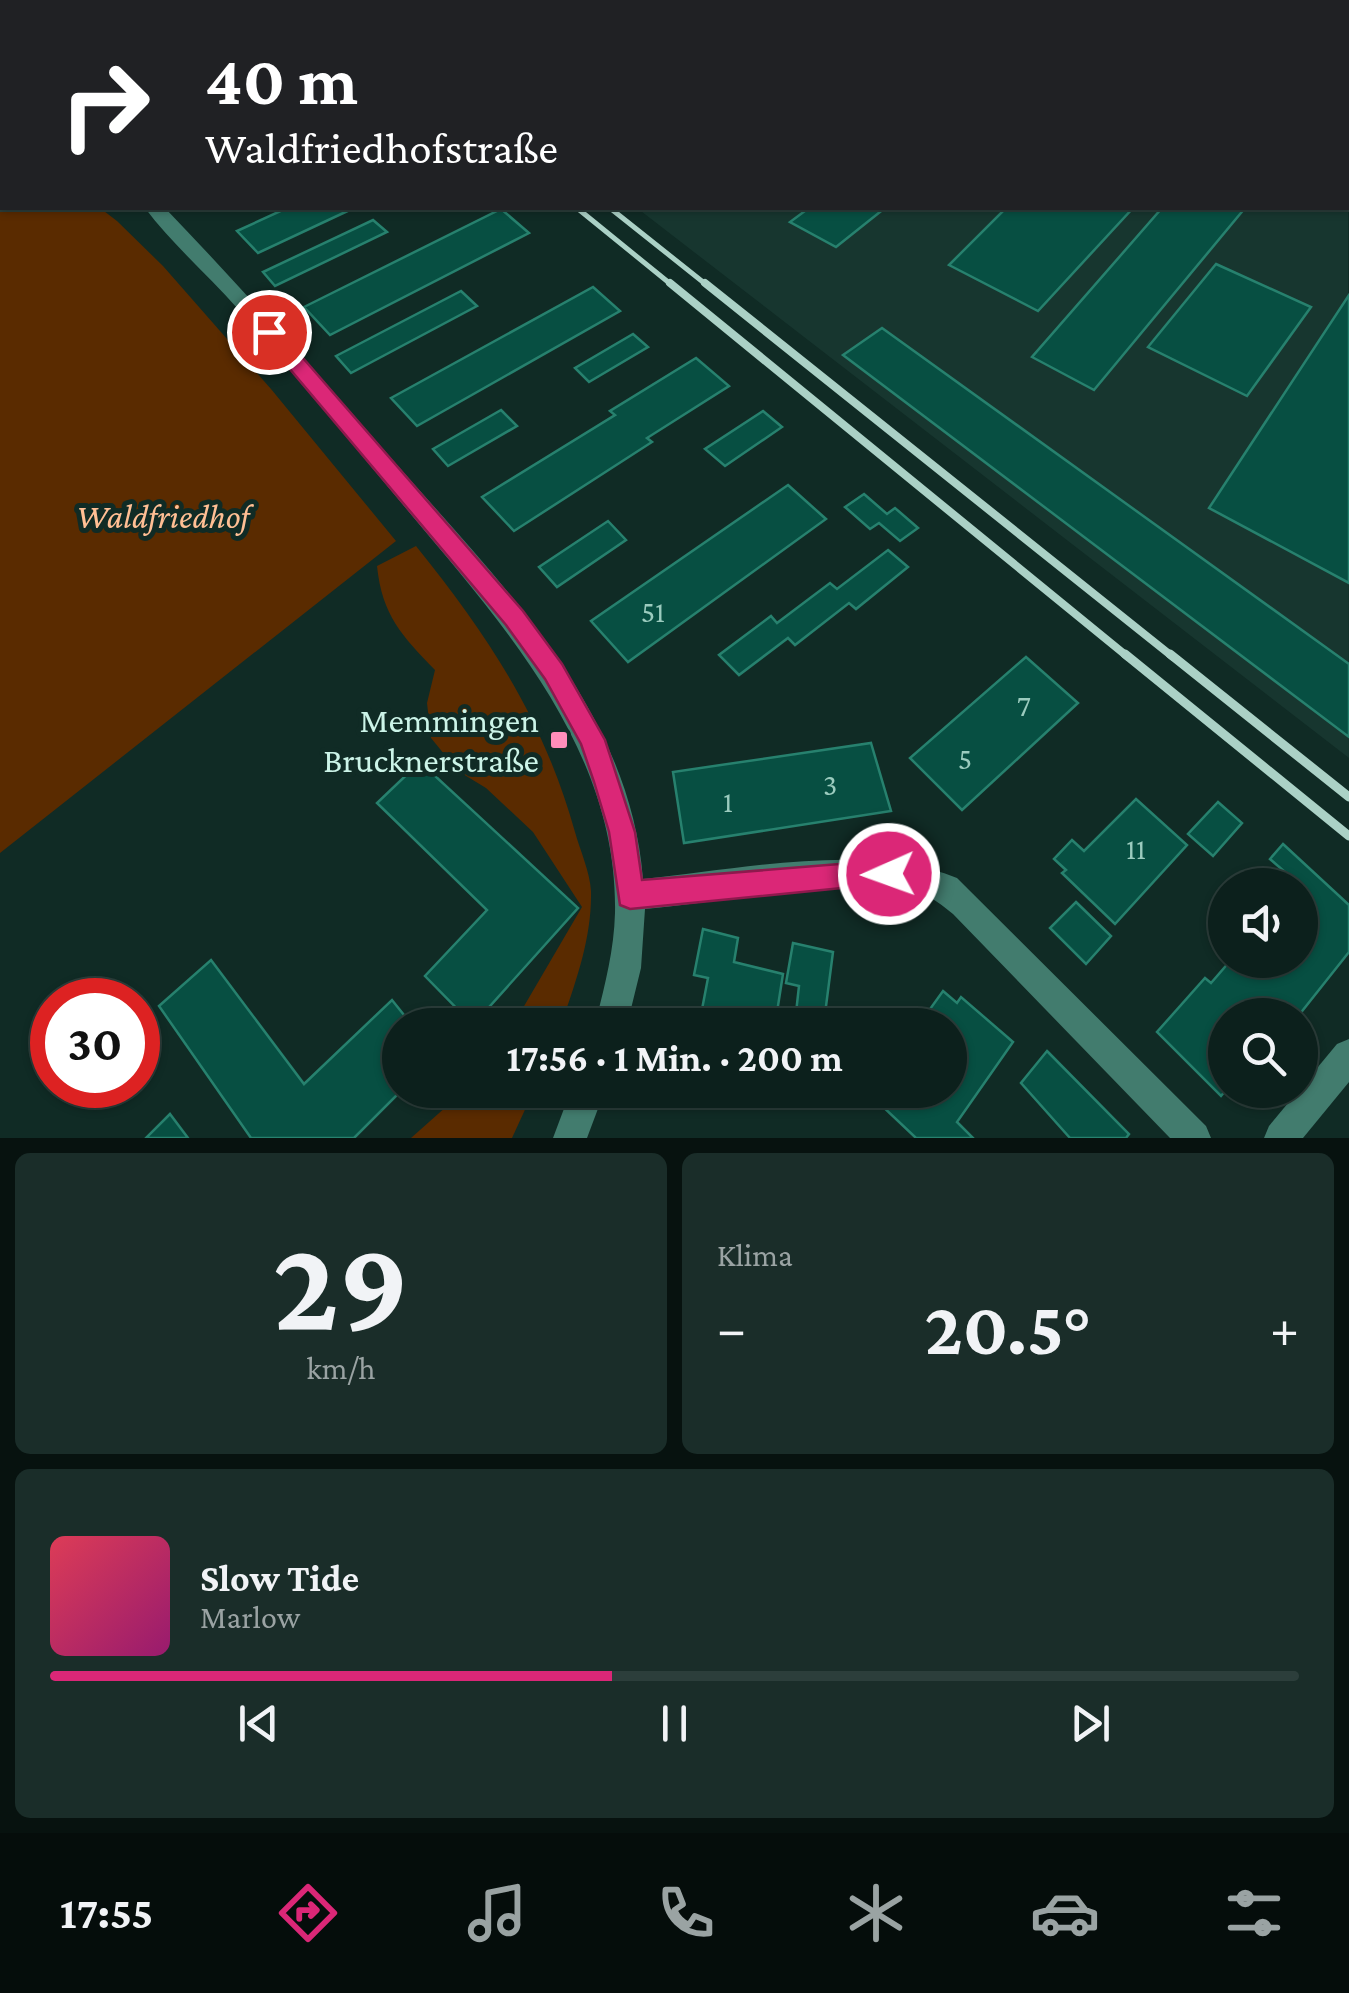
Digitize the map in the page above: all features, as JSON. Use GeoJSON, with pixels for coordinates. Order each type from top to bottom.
{"type":"FeatureCollection","features":[{"type":"Feature","properties":{"kind":"street"},"geometry":{"type":"LineString","coordinates":[[157,210],[187,238],[398,480],[514,618],[554,672],[592,740],[622,832],[630,895],[627,956],[615,1008]]}},
{"type":"Feature","properties":{"kind":"street"},"geometry":{"type":"LineString","coordinates":[[630,895],[852,874],[889,874],[946,889],[992,928],[1194,1138]]}},
{"type":"Feature","properties":{"kind":"street"},"geometry":{"type":"LineString","coordinates":[[1281,1138],[1349,1056]]}},
{"type":"Feature","properties":{"kind":"street"},"geometry":{"type":"LineString","coordinates":[[570,1138],[581,1108]]}},
{"type":"Feature","properties":{"kind":"shaded area"},"geometry":{"type":"Polygon","coordinates":[[[640,210],[1348,210],[1349,758],[640,210]]]}},
{"type":"Feature","properties":{"kind":"green space","name":"Waldfriedhof"},"geometry":{"type":"Polygon","coordinates":[[[0,210],[103,210],[163,266],[396,541],[0,853],[0,210]]]}},
{"type":"Feature","properties":{"kind":"green space"},"geometry":{"type":"Polygon","coordinates":[[[416,546],[490,646],[547,752],[591,891],[589,926],[566,1008],[523,1008],[582,907],[533,832],[486,788],[458,771],[431,738],[427,703],[435,670],[396,624],[384,598],[377,566],[416,546]]]}},
{"type":"Feature","properties":{"kind":"green space"},"geometry":{"type":"Polygon","coordinates":[[[445,1108],[526,1108],[512,1138],[411,1138],[445,1108]]]}},
{"type":"Feature","properties":{"kind":"building"},"geometry":{"type":"Polygon","coordinates":[[[283,210],[350,210],[258,253],[237,231],[283,210]]]}},
{"type":"Feature","properties":{"kind":"building"},"geometry":{"type":"Polygon","coordinates":[[[499,210],[529,233],[330,335],[304,307],[499,210]]]}},
{"type":"Feature","properties":{"kind":"building"},"geometry":{"type":"Polygon","coordinates":[[[806,210],[882,210],[836,247],[790,222],[806,210]]]}},
{"type":"Feature","properties":{"kind":"building"},"geometry":{"type":"Polygon","coordinates":[[[1004,210],[1131,210],[1038,311],[949,265],[1004,210]]]}},
{"type":"Feature","properties":{"kind":"building"},"geometry":{"type":"Polygon","coordinates":[[[1160,210],[1243,210],[1094,390],[1032,357],[1160,210]]]}},
{"type":"Feature","properties":{"kind":"building"},"geometry":{"type":"Polygon","coordinates":[[[373,220],[387,232],[275,286],[263,272],[373,220]]]}},
{"type":"Feature","properties":{"kind":"building"},"geometry":{"type":"Polygon","coordinates":[[[1216,264],[1311,307],[1247,396],[1148,347],[1216,264]]]}},
{"type":"Feature","properties":{"kind":"building"},"geometry":{"type":"Polygon","coordinates":[[[593,287],[620,311],[417,426],[391,398],[593,287]]]}},
{"type":"Feature","properties":{"kind":"building"},"geometry":{"type":"Polygon","coordinates":[[[461,291],[477,306],[351,373],[336,356],[461,291]]]}},
{"type":"Feature","properties":{"kind":"building"},"geometry":{"type":"Polygon","coordinates":[[[1349,295],[1349,583],[1209,508],[1349,295]]]}},
{"type":"Feature","properties":{"kind":"building"},"geometry":{"type":"Polygon","coordinates":[[[882,328],[1349,664],[1349,737],[843,355],[882,328]]]}},
{"type":"Feature","properties":{"kind":"building"},"geometry":{"type":"Polygon","coordinates":[[[633,334],[648,347],[589,382],[575,368],[633,334]]]}},
{"type":"Feature","properties":{"kind":"building"},"geometry":{"type":"Polygon","coordinates":[[[696,358],[729,386],[647,438],[652,442],[514,531],[482,497],[615,415],[610,411],[696,358]]]}},
{"type":"Feature","properties":{"kind":"building"},"geometry":{"type":"Polygon","coordinates":[[[501,410],[517,426],[448,466],[433,449],[501,410]]]}},
{"type":"Feature","properties":{"kind":"building"},"geometry":{"type":"Polygon","coordinates":[[[763,411],[782,427],[725,466],[705,449],[763,411]]]}},
{"type":"Feature","properties":{"kind":"building"},"geometry":{"type":"Polygon","coordinates":[[[788,485],[826,519],[628,662],[591,621],[788,485]]]}},
{"type":"Feature","properties":{"kind":"building"},"geometry":{"type":"Polygon","coordinates":[[[864,494],[887,514],[895,508],[918,528],[900,541],[879,523],[870,529],[845,507],[864,494]]]}},
{"type":"Feature","properties":{"kind":"building"},"geometry":{"type":"Polygon","coordinates":[[[608,521],[626,540],[557,587],[539,567],[608,521]]]}},
{"type":"Feature","properties":{"kind":"building"},"geometry":{"type":"Polygon","coordinates":[[[888,550],[908,567],[856,609],[849,603],[795,645],[788,638],[739,675],[719,655],[771,616],[777,623],[830,583],[837,589],[888,550]]]}},
{"type":"Feature","properties":{"kind":"building"},"geometry":{"type":"Polygon","coordinates":[[[1026,657],[1078,703],[962,810],[910,758],[1026,657]]]}},
{"type":"Feature","properties":{"kind":"building"},"geometry":{"type":"Polygon","coordinates":[[[871,743],[891,811],[684,843],[673,772],[871,743]]]}},
{"type":"Feature","properties":{"kind":"building"},"geometry":{"type":"Polygon","coordinates":[[[420,762],[578,908],[488,1008],[456,1008],[425,976],[487,910],[377,803],[420,762]]]}},
{"type":"Feature","properties":{"kind":"building"},"geometry":{"type":"Polygon","coordinates":[[[1136,799],[1187,845],[1115,924],[1062,873],[1066,870],[1054,859],[1072,840],[1084,851],[1136,799]]]}},
{"type":"Feature","properties":{"kind":"building"},"geometry":{"type":"Polygon","coordinates":[[[1218,802],[1242,823],[1213,856],[1188,834],[1218,802]]]}},
{"type":"Feature","properties":{"kind":"building"},"geometry":{"type":"Polygon","coordinates":[[[1283,844],[1309,868],[1280,868],[1270,859],[1283,844]]]}},
{"type":"Feature","properties":{"kind":"building"},"geometry":{"type":"Polygon","coordinates":[[[1318,876],[1349,905],[1349,952],[1312,998],[1208,998],[1208,1083],[1157,1032],[1205,978],[1211,983],[1215,978],[1318,978],[1318,876]]]}},
{"type":"Feature","properties":{"kind":"building"},"geometry":{"type":"Polygon","coordinates":[[[1076,902],[1111,936],[1086,964],[1050,928],[1076,902]]]}},
{"type":"Feature","properties":{"kind":"building"},"geometry":{"type":"Polygon","coordinates":[[[703,929],[738,938],[734,962],[783,974],[778,1008],[702,1008],[708,978],[694,975],[703,929]]]}},
{"type":"Feature","properties":{"kind":"building"},"geometry":{"type":"Polygon","coordinates":[[[793,943],[833,952],[826,1008],[797,1008],[799,986],[786,983],[793,943]]]}},
{"type":"Feature","properties":{"kind":"building"},"geometry":{"type":"Polygon","coordinates":[[[211,960],[304,1084],[382,1010],[384,1108],[354,1138],[251,1138],[160,1005],[211,960]]]}},
{"type":"Feature","properties":{"kind":"building"},"geometry":{"type":"Polygon","coordinates":[[[943,991],[957,1003],[961,997],[1013,1042],[967,1108],[967,1008],[931,1008],[943,991]]]}},
{"type":"Feature","properties":{"kind":"building"},"geometry":{"type":"Polygon","coordinates":[[[1047,1051],[1129,1134],[1126,1138],[1070,1138],[1021,1083],[1047,1051]]]}},
{"type":"Feature","properties":{"kind":"building"},"geometry":{"type":"Polygon","coordinates":[[[884,1108],[967,1108],[957,1122],[973,1138],[916,1138],[884,1108]]]}},
{"type":"Feature","properties":{"kind":"building"},"geometry":{"type":"Polygon","coordinates":[[[170,1114],[188,1138],[146,1138],[170,1114]]]}},
{"type":"Feature","properties":{"kind":"railway"},"geometry":{"type":"LineString","coordinates":[[579,210],[673,286]]}},
{"type":"Feature","properties":{"kind":"railway"},"geometry":{"type":"LineString","coordinates":[[613,210],[708,286]]}},
{"type":"Feature","properties":{"kind":"railway"},"geometry":{"type":"LineString","coordinates":[[670,283],[1128,657]]}},
{"type":"Feature","properties":{"kind":"railway"},"geometry":{"type":"LineString","coordinates":[[705,283],[1173,657]]}},
{"type":"Feature","properties":{"kind":"railway"},"geometry":{"type":"LineString","coordinates":[[1125,654],[1349,836]]}},
{"type":"Feature","properties":{"kind":"railway"},"geometry":{"type":"LineString","coordinates":[[1170,654],[1349,797]]}},
{"type":"Feature","properties":{"kind":"place","name":"Memmingen Brucknerstraße"},"geometry":{"type":"Point","coordinates":[559,740]}},
{"type":"Feature","properties":{"kind":"route"},"geometry":{"type":"LineString","coordinates":[[269,332],[514,618],[554,672],[592,740],[607,782],[622,832],[630,895],[889,874]]}}]}
